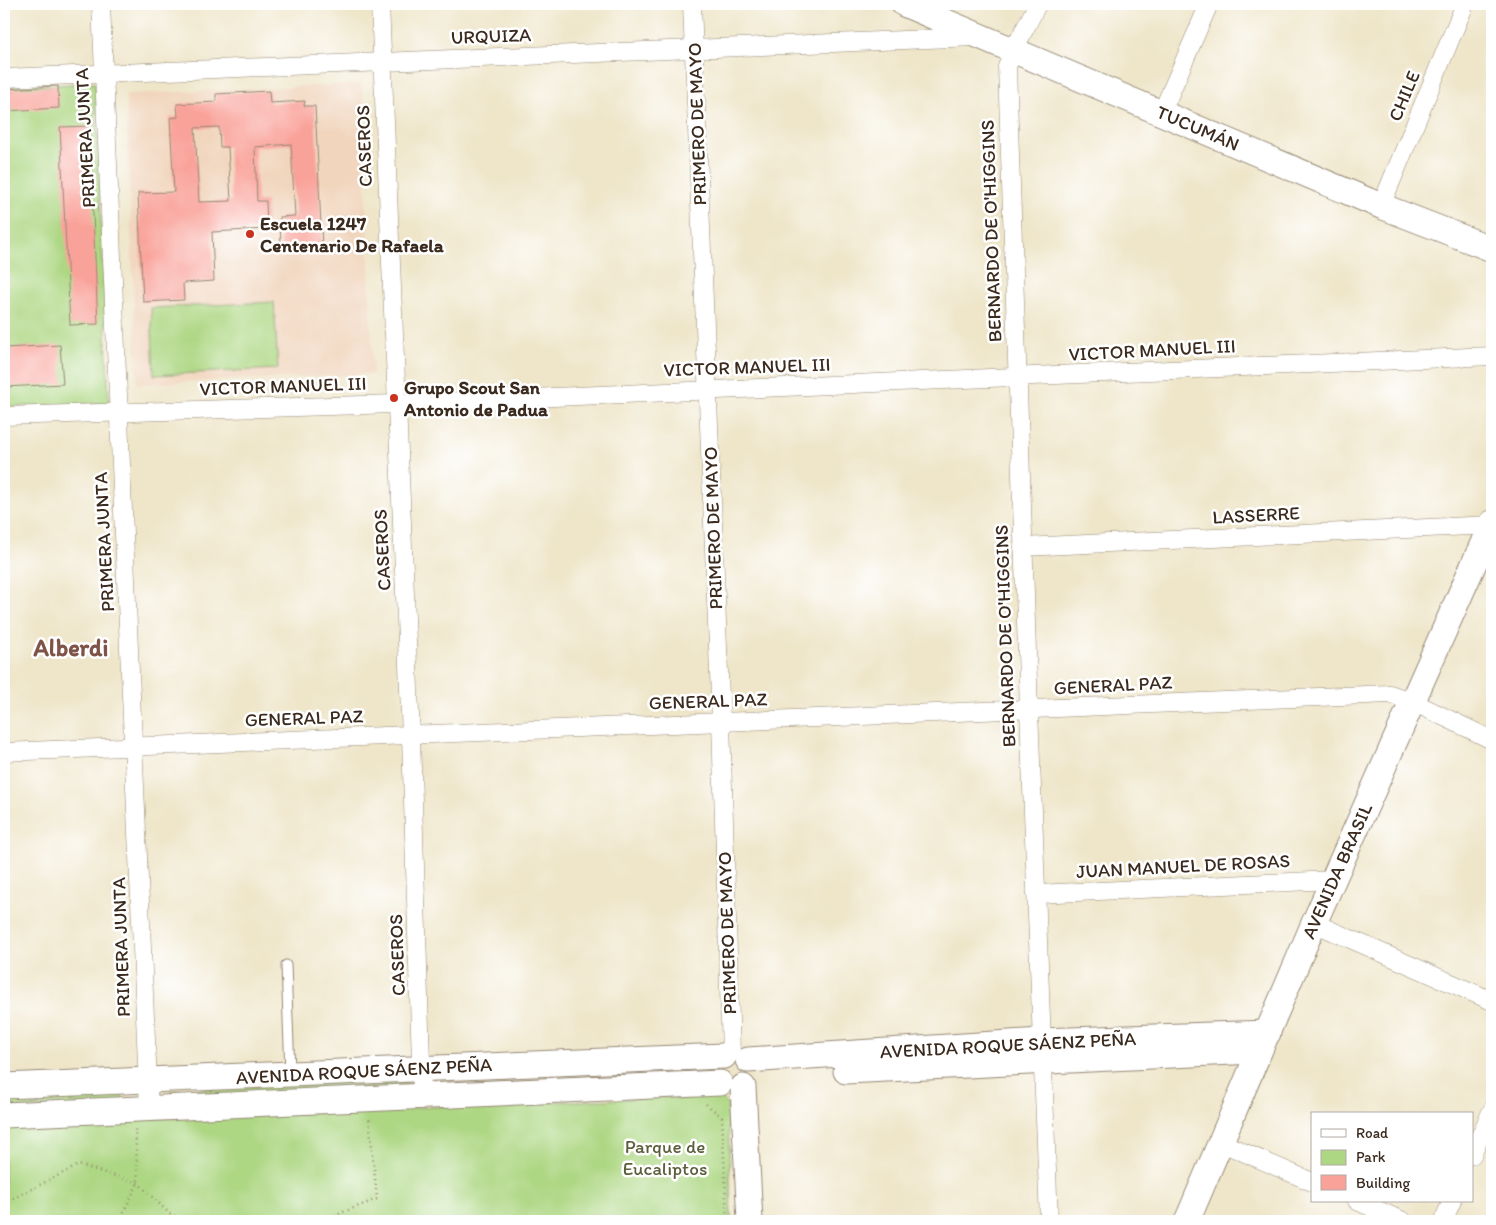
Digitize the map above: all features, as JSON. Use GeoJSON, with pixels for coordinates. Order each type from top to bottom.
{"type":"FeatureCollection","features":[{"type":"Feature","properties":{"kind":"street","name":"PRIMERA JUNTA"},"geometry":{"type":"LineString","coordinates":[[101,4],[148,1082],[142,1117]]}},
{"type":"Feature","properties":{"kind":"street","name":"CASEROS"},"geometry":{"type":"LineString","coordinates":[[380,4],[411,736],[422,1095]]}},
{"type":"Feature","properties":{"kind":"street","name":"PRIMERO DE MAYO"},"geometry":{"type":"LineString","coordinates":[[692,4],[735,1072],[734,1221]]}},
{"type":"Feature","properties":{"kind":"street","name":"TUCUMÁN"},"geometry":{"type":"LineString","coordinates":[[904,4],[1381,206],[1492,249]]}},
{"type":"Feature","properties":{"kind":"street"},"geometry":{"type":"LineString","coordinates":[[1012,50],[1029,24],[1037,4]]}},
{"type":"Feature","properties":{"kind":"street"},"geometry":{"type":"LineString","coordinates":[[1162,112],[1210,4]]}},
{"type":"Feature","properties":{"kind":"street","name":"CHILE"},"geometry":{"type":"LineString","coordinates":[[1381,206],[1465,4]]}},
{"type":"Feature","properties":{"kind":"street","name":"URQUIZA"},"geometry":{"type":"LineString","coordinates":[[4,78],[694,50],[981,36]]}},
{"type":"Feature","properties":{"kind":"street","name":"BERNARDO DE O'HIGGINS"},"geometry":{"type":"LineString","coordinates":[[1012,50],[1007,67],[1049,1221]]}},
{"type":"Feature","properties":{"kind":"street","name":"VICTOR MANUEL III"},"geometry":{"type":"LineString","coordinates":[[4,416],[396,404],[1492,356]]}},
{"type":"Feature","properties":{"kind":"street","name":"LASSERRE"},"geometry":{"type":"LineString","coordinates":[[1024,547],[1492,524]]}},
{"type":"Feature","properties":{"kind":"street","name":"AVENIDA BRASIL"},"geometry":{"type":"LineString","coordinates":[[1186,1221],[1314,923],[1492,524]]}},
{"type":"Feature","properties":{"kind":"street","name":"GENERAL PAZ"},"geometry":{"type":"LineString","coordinates":[[4,752],[1390,694],[1413,702],[1492,740]]}},
{"type":"Feature","properties":{"kind":"street","name":"JUAN MANUEL DE ROSAS"},"geometry":{"type":"LineString","coordinates":[[1036,894],[1333,880]]}},
{"type":"Feature","properties":{"kind":"street"},"geometry":{"type":"LineString","coordinates":[[1314,923],[1492,1000]]}},
{"type":"Feature","properties":{"kind":"street","name":"AVENIDA ROQUE SÁENZ PEÑA"},"geometry":{"type":"LineString","coordinates":[[4,1115],[142,1117],[735,1072],[783,1066],[1042,1051],[1264,1042]]}},
{"type":"Feature","properties":{"kind":"street","name":"AVENIDA ROQUE SÁENZ PEÑA"},"geometry":{"type":"LineString","coordinates":[[4,1086],[148,1082],[422,1067],[735,1072]]}},
{"type":"Feature","properties":{"kind":"street","name":"PRIMERO DE MAYO"},"geometry":{"type":"LineString","coordinates":[[735,1072],[750,1221]]}},
{"type":"Feature","properties":{"kind":"street"},"geometry":{"type":"LineString","coordinates":[[1474,1150],[1492,1110]]}},
{"type":"Feature","properties":{"kind":"street"},"geometry":{"type":"LineString","coordinates":[[1220,1142],[1311,1182]]}},
{"type":"Feature","properties":{"kind":"street"},"geometry":{"type":"LineString","coordinates":[[1359,1202],[1403,1221]]}},
{"type":"Feature","properties":{"kind":"street"},"geometry":{"type":"LineString","coordinates":[[1443,1221],[1452,1202]]}},
{"type":"Feature","properties":{"kind":"lane"},"geometry":{"type":"LineString","coordinates":[[286,965],[290,1075]]}},
{"type":"Feature","properties":{"kind":"path"},"geometry":{"type":"LineString","coordinates":[[702,1100],[722,1117],[727,1221]]}},
{"type":"Feature","properties":{"kind":"path"},"geometry":{"type":"LineString","coordinates":[[320,1221],[377,1199],[369,1113]]}},
{"type":"Feature","properties":{"kind":"path"},"geometry":{"type":"LineString","coordinates":[[119,1221],[138,1183],[142,1117]]}},
{"type":"Feature","properties":{"kind":"path"},"geometry":{"type":"LineString","coordinates":[[4,1203],[79,1165],[138,1183],[170,1214],[188,1221]]}},
{"type":"Feature","properties":{"kind":"shaded area","name":"Escuela 1247 Centenario De Rafaela"},"geometry":{"type":"Polygon","coordinates":[[[362,84],[373,374],[137,384],[126,94],[362,84]]]}},
{"type":"Feature","properties":{"kind":"green space"},"geometry":{"type":"Polygon","coordinates":[[[95,83],[109,403],[4,407],[4,87],[95,83]]]}},
{"type":"Feature","properties":{"kind":"green space"},"geometry":{"type":"Polygon","coordinates":[[[274,302],[278,369],[154,375],[151,308],[274,302]]]}},
{"type":"Feature","properties":{"kind":"green space"},"geometry":{"type":"Polygon","coordinates":[[[406,1077],[406,1094],[172,1105],[171,1091],[406,1077]]]}},
{"type":"Feature","properties":{"kind":"green space"},"geometry":{"type":"Polygon","coordinates":[[[122,1089],[123,1106],[4,1109],[4,1094],[122,1089]]]}},
{"type":"Feature","properties":{"kind":"green space","name":"Parque de Eucaliptos"},"geometry":{"type":"Polygon","coordinates":[[[719,1095],[728,1106],[731,1221],[4,1221],[4,1125],[719,1095]]]}},
{"type":"Feature","properties":{"kind":"building"},"geometry":{"type":"Polygon","coordinates":[[[58,86],[59,108],[4,111],[4,89],[58,86]]]}},
{"type":"Feature","properties":{"kind":"building"},"geometry":{"type":"Polygon","coordinates":[[[269,91],[270,103],[305,101],[304,106],[315,106],[322,245],[281,247],[280,217],[295,216],[291,144],[255,147],[257,201],[266,201],[267,229],[212,232],[214,281],[183,283],[184,300],[143,302],[138,193],[174,192],[170,118],[178,117],[177,104],[216,102],[216,94],[269,91]],[[219,127],[195,128],[199,202],[231,201],[228,147],[220,147],[219,127]]]}},
{"type":"Feature","properties":{"kind":"building"},"geometry":{"type":"Polygon","coordinates":[[[89,126],[98,324],[70,325],[60,127],[89,126]]]}},
{"type":"Feature","properties":{"kind":"building"},"geometry":{"type":"Polygon","coordinates":[[[60,345],[63,384],[4,387],[4,348],[60,345]]]}},
{"type":"Feature","properties":{"kind":"place","name":"Escuela 1247 Centenario De Rafaela"},"geometry":{"type":"Point","coordinates":[250,234]}},
{"type":"Feature","properties":{"kind":"place","name":"Grupo Scout San Antonio de Padua"},"geometry":{"type":"Point","coordinates":[394,398]}},
{"type":"Feature","properties":{"kind":"district","name":"Alberdi"},"geometry":{"type":"Point","coordinates":[71,647]}}]}
